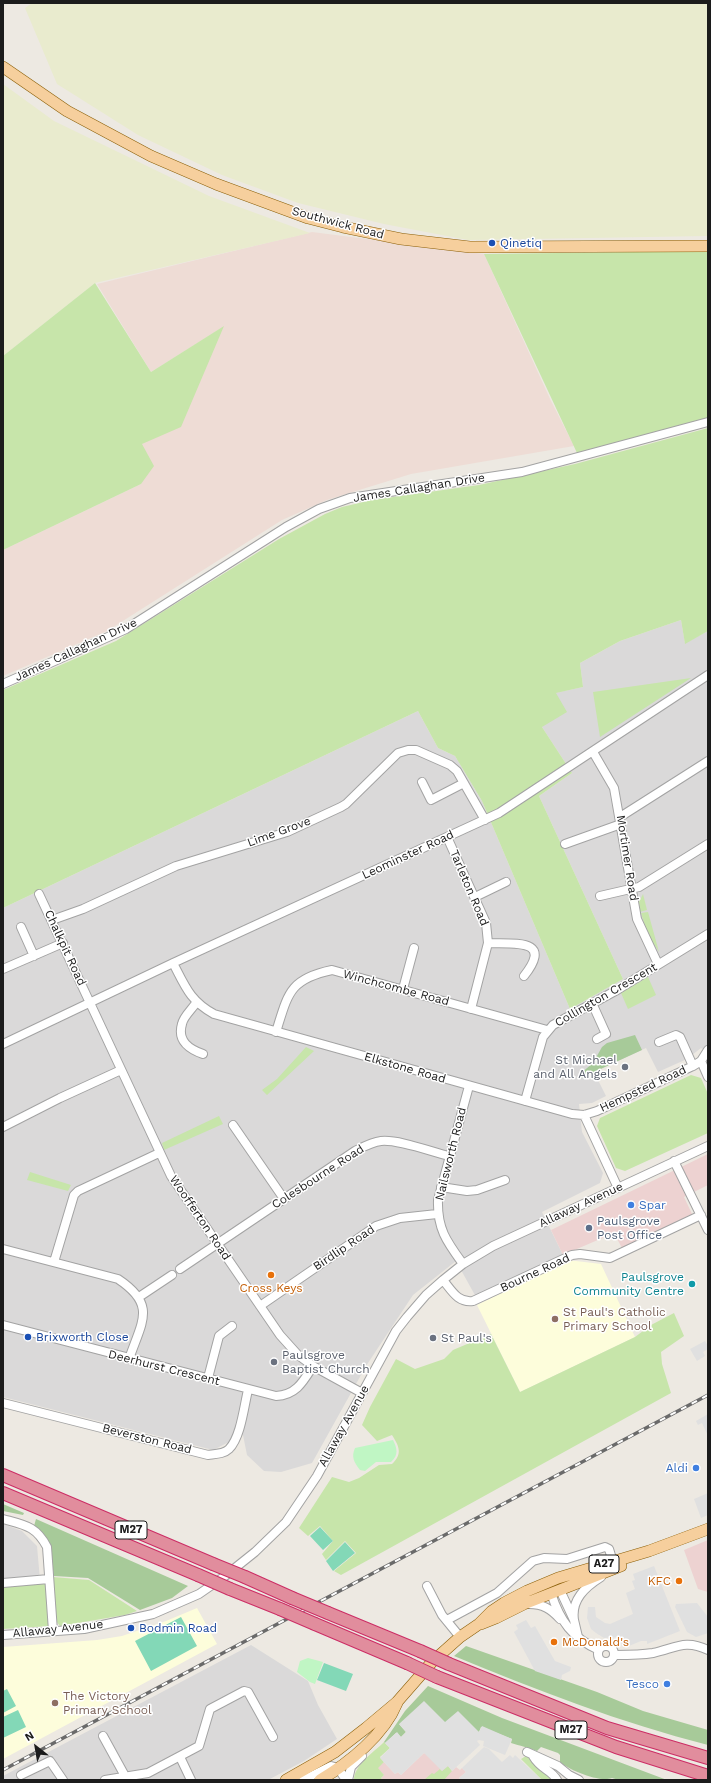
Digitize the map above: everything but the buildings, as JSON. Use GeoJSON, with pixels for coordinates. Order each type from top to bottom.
{"type":"FeatureCollection","features":[{"type":"Feature","properties":{"kind":"highway","name":"M27"},"geometry":{"type":"LineString","coordinates":[[3,1475],[449,1664],[607,1728],[708,1758]]}},
{"type":"Feature","properties":{"kind":"highway","name":"M27"},"geometry":{"type":"LineString","coordinates":[[3,1493],[280,1609],[437,1677],[616,1747],[708,1776]]}},
{"type":"Feature","properties":{"kind":"highway"},"geometry":{"type":"LineString","coordinates":[[643,1739],[708,1753]]}},
{"type":"Feature","properties":{"kind":"main road","name":"Southwick Road"},"geometry":{"type":"LineString","coordinates":[[3,67],[67,111],[151,156],[216,184],[308,218],[343,227],[401,239],[470,247],[708,246]]}},
{"type":"Feature","properties":{"kind":"main road","name":"A27"},"geometry":{"type":"LineString","coordinates":[[286,1780],[335,1752],[398,1702],[432,1662],[460,1637],[479,1624],[497,1608],[526,1591],[558,1578],[637,1560],[649,1552],[708,1529]]}},
{"type":"Feature","properties":{"kind":"main road","name":"A27"},"geometry":{"type":"LineString","coordinates":[[479,1624],[496,1618],[554,1590],[615,1566]]}},
{"type":"Feature","properties":{"kind":"main road"},"geometry":{"type":"LineString","coordinates":[[497,1608],[542,1589],[554,1590],[558,1578]]}},
{"type":"Feature","properties":{"kind":"main road","name":"A27"},"geometry":{"type":"LineString","coordinates":[[330,1774],[355,1755],[375,1735],[392,1716],[398,1702]]}},
{"type":"Feature","properties":{"kind":"street","name":"James Callaghan Drive"},"geometry":{"type":"LineString","coordinates":[[3,684],[126,629],[286,527],[306,515],[332,504],[368,494],[522,472],[708,422]]}},
{"type":"Feature","properties":{"kind":"street","name":"Leominster Road"},"geometry":{"type":"LineString","coordinates":[[90,1002],[499,813],[708,675]]}},
{"type":"Feature","properties":{"kind":"street","name":"Lime Grove"},"geometry":{"type":"LineString","coordinates":[[52,920],[83,909],[176,866],[294,829],[341,807],[346,804],[398,753],[412,750],[426,754],[454,768],[485,820]]}},
{"type":"Feature","properties":{"kind":"street","name":"Mortimer Road"},"geometry":{"type":"LineString","coordinates":[[593,752],[614,788],[621,821],[636,919],[658,964]]}},
{"type":"Feature","properties":{"kind":"street"},"geometry":{"type":"LineString","coordinates":[[565,844],[621,821],[708,761]]}},
{"type":"Feature","properties":{"kind":"street"},"geometry":{"type":"LineString","coordinates":[[422,782],[431,800],[464,783]]}},
{"type":"Feature","properties":{"kind":"street","name":"Tarleton Road"},"geometry":{"type":"LineString","coordinates":[[447,837],[486,924],[488,943],[471,1009]]}},
{"type":"Feature","properties":{"kind":"street"},"geometry":{"type":"LineString","coordinates":[[600,896],[639,887],[708,844]]}},
{"type":"Feature","properties":{"kind":"street"},"geometry":{"type":"LineString","coordinates":[[475,897],[506,882]]}},
{"type":"Feature","properties":{"kind":"street","name":"Chalkpit Road"},"geometry":{"type":"LineString","coordinates":[[40,894],[90,1002]]}},
{"type":"Feature","properties":{"kind":"street"},"geometry":{"type":"LineString","coordinates":[[21,928],[34,956]]}},
{"type":"Feature","properties":{"kind":"street","name":"Collington Crescent"},"geometry":{"type":"LineString","coordinates":[[525,1101],[543,1037],[547,1030],[553,1025],[708,934]]}},
{"type":"Feature","properties":{"kind":"street"},"geometry":{"type":"LineString","coordinates":[[3,969],[63,943]]}},
{"type":"Feature","properties":{"kind":"street"},"geometry":{"type":"LineString","coordinates":[[488,943],[527,944],[533,948],[535,955],[533,963],[524,976]]}},
{"type":"Feature","properties":{"kind":"street"},"geometry":{"type":"LineString","coordinates":[[403,989],[414,948]]}},
{"type":"Feature","properties":{"kind":"street","name":"Elkstone Road"},"geometry":{"type":"LineString","coordinates":[[174,963],[187,991],[196,1003],[214,1014],[469,1086],[572,1114],[584,1115]]}},
{"type":"Feature","properties":{"kind":"street","name":"Winchcombe Road"},"geometry":{"type":"LineString","coordinates":[[276,1032],[287,996],[298,983],[314,974],[332,970],[547,1030]]}},
{"type":"Feature","properties":{"kind":"street"},"geometry":{"type":"LineString","coordinates":[[3,1044],[90,1002]]}},
{"type":"Feature","properties":{"kind":"street","name":"Woofferton Road"},"geometry":{"type":"LineString","coordinates":[[90,1002],[171,1176],[280,1335],[298,1355],[313,1366],[362,1393]]}},
{"type":"Feature","properties":{"kind":"street"},"geometry":{"type":"LineString","coordinates":[[196,1003],[182,1024],[182,1036],[185,1044],[191,1050],[203,1054]]}},
{"type":"Feature","properties":{"kind":"street"},"geometry":{"type":"LineString","coordinates":[[592,1003],[606,1034],[597,1038]]}},
{"type":"Feature","properties":{"kind":"street"},"geometry":{"type":"LineString","coordinates":[[659,1042],[676,1035],[680,1037],[693,1066]]}},
{"type":"Feature","properties":{"kind":"street"},"geometry":{"type":"LineString","coordinates":[[708,1050],[701,1061],[708,1076]]}},
{"type":"Feature","properties":{"kind":"street","name":"Hempsted Road"},"geometry":{"type":"LineString","coordinates":[[584,1115],[596,1111],[701,1061]]}},
{"type":"Feature","properties":{"kind":"street"},"geometry":{"type":"LineString","coordinates":[[3,1128],[60,1098],[121,1070]]}},
{"type":"Feature","properties":{"kind":"street","name":"Nailsworth Road"},"geometry":{"type":"LineString","coordinates":[[463,1264],[445,1239],[437,1214],[441,1187],[469,1086]]}},
{"type":"Feature","properties":{"kind":"street"},"geometry":{"type":"LineString","coordinates":[[584,1115],[618,1188]]}},
{"type":"Feature","properties":{"kind":"street"},"geometry":{"type":"LineString","coordinates":[[233,1125],[284,1199]]}},
{"type":"Feature","properties":{"kind":"street","name":"Colesbourne Road"},"geometry":{"type":"LineString","coordinates":[[180,1269],[355,1151],[371,1143],[383,1141],[395,1142],[449,1156]]}},
{"type":"Feature","properties":{"kind":"street","name":"Allaway Avenue"},"geometry":{"type":"LineString","coordinates":[[3,1635],[93,1627],[153,1614],[199,1594],[225,1576],[255,1552],[286,1522],[317,1476],[396,1332],[426,1295],[463,1264],[492,1246],[708,1146]]}},
{"type":"Feature","properties":{"kind":"street"},"geometry":{"type":"LineString","coordinates":[[54,1262],[74,1196],[78,1191],[159,1153]]}},
{"type":"Feature","properties":{"kind":"street"},"geometry":{"type":"LineString","coordinates":[[674,1161],[708,1230]]}},
{"type":"Feature","properties":{"kind":"street"},"geometry":{"type":"LineString","coordinates":[[441,1187],[467,1192],[505,1180]]}},
{"type":"Feature","properties":{"kind":"street","name":"Birdlip Road"},"geometry":{"type":"LineString","coordinates":[[260,1306],[376,1226],[400,1218],[437,1214]]}},
{"type":"Feature","properties":{"kind":"street","name":"Bourne Road"},"geometry":{"type":"LineString","coordinates":[[443,1280],[460,1300],[466,1302],[473,1301],[572,1255],[580,1254],[610,1258],[701,1215]]}},
{"type":"Feature","properties":{"kind":"street"},"geometry":{"type":"LineString","coordinates":[[3,1249],[118,1279],[130,1287],[139,1297],[144,1312],[129,1359]]}},
{"type":"Feature","properties":{"kind":"street"},"geometry":{"type":"LineString","coordinates":[[139,1297],[172,1275]]}},
{"type":"Feature","properties":{"kind":"street","name":"Deerhurst Crescent"},"geometry":{"type":"LineString","coordinates":[[3,1325],[129,1359],[208,1378],[248,1390],[276,1396],[284,1396],[299,1387],[313,1366]]}},
{"type":"Feature","properties":{"kind":"street"},"geometry":{"type":"LineString","coordinates":[[208,1378],[219,1336],[232,1326]]}},
{"type":"Feature","properties":{"kind":"street","name":"Beverston Road"},"geometry":{"type":"LineString","coordinates":[[3,1403],[208,1455],[218,1454],[228,1450],[235,1441],[248,1390]]}},
{"type":"Feature","properties":{"kind":"street"},"geometry":{"type":"LineString","coordinates":[[3,1519],[30,1526],[41,1536],[47,1547],[50,1572],[49,1579],[53,1631]]}},
{"type":"Feature","properties":{"kind":"street"},"geometry":{"type":"LineString","coordinates":[[447,1620],[497,1593],[533,1561],[544,1558],[567,1559],[605,1547],[609,1549],[615,1566],[578,1597],[574,1606],[574,1620],[578,1637]]}},
{"type":"Feature","properties":{"kind":"street"},"geometry":{"type":"LineString","coordinates":[[3,1583],[49,1579]]}},
{"type":"Feature","properties":{"kind":"street"},"geometry":{"type":"LineString","coordinates":[[427,1586],[442,1615],[460,1637]]}},
{"type":"Feature","properties":{"kind":"street"},"geometry":{"type":"LineString","coordinates":[[554,1590],[574,1620]]}},
{"type":"Feature","properties":{"kind":"street"},"geometry":{"type":"LineString","coordinates":[[554,1590],[568,1629],[587,1645],[599,1650]]}},
{"type":"Feature","properties":{"kind":"street"},"geometry":{"type":"LineString","coordinates":[[524,1604],[538,1604],[548,1608],[565,1624]]}},
{"type":"Feature","properties":{"kind":"street"},"geometry":{"type":"LineString","coordinates":[[615,1655],[648,1654],[683,1644],[692,1644],[708,1650]]}},
{"type":"Feature","properties":{"kind":"street"},"geometry":{"type":"LineString","coordinates":[[604,1646],[608,1646],[613,1649],[615,1655],[612,1661],[604,1662],[599,1658],[599,1650],[604,1646]]}},
{"type":"Feature","properties":{"kind":"street"},"geometry":{"type":"LineString","coordinates":[[106,1780],[148,1773],[199,1746],[210,1710],[244,1691],[248,1692],[273,1737]]}},
{"type":"Feature","properties":{"kind":"street"},"geometry":{"type":"LineString","coordinates":[[303,1780],[330,1774],[347,1780],[351,1767],[368,1749],[375,1735]]}},
{"type":"Feature","properties":{"kind":"street"},"geometry":{"type":"LineString","coordinates":[[103,1736],[125,1776]]}},
{"type":"Feature","properties":{"kind":"street"},"geometry":{"type":"LineString","coordinates":[[330,1774],[331,1757],[335,1752]]}},
{"type":"Feature","properties":{"kind":"street"},"geometry":{"type":"LineString","coordinates":[[557,1780],[553,1774],[539,1766],[530,1754],[558,1766],[568,1776],[579,1780]]}},
{"type":"Feature","properties":{"kind":"street"},"geometry":{"type":"LineString","coordinates":[[180,1757],[191,1780]]}},
{"type":"Feature","properties":{"kind":"street"},"geometry":{"type":"LineString","coordinates":[[21,1775],[50,1761],[63,1780]]}},
{"type":"Feature","properties":{"kind":"shaded area"},"geometry":{"type":"Polygon","coordinates":[[[32,3],[708,3],[708,236],[468,240],[384,224],[298,203],[222,175],[138,135],[57,84],[25,8],[32,3]]]}},
{"type":"Feature","properties":{"kind":"shaded area"},"geometry":{"type":"Polygon","coordinates":[[[3,84],[54,121],[209,196],[310,233],[95,283],[3,356],[3,84]]]}},
{"type":"Feature","properties":{"kind":"shaded area"},"geometry":{"type":"Polygon","coordinates":[[[312,232],[484,254],[551,401],[574,446],[411,474],[327,500],[282,520],[107,631],[3,676],[3,550],[141,484],[142,444],[223,327],[151,372],[97,284],[312,232]]]}},
{"type":"Feature","properties":{"kind":"shaded area"},"geometry":{"type":"Polygon","coordinates":[[[681,620],[685,643],[708,631],[708,1053],[701,1048],[687,1059],[658,1072],[646,1048],[594,1072],[606,1096],[592,1103],[579,1104],[582,1132],[603,1173],[600,1183],[542,1212],[563,1255],[476,1297],[456,1261],[413,1295],[366,1366],[312,1463],[281,1472],[264,1471],[247,1455],[243,1435],[213,1450],[3,1397],[3,908],[418,711],[438,748],[455,756],[482,801],[570,1009],[623,979],[539,796],[572,773],[542,727],[555,693],[583,687],[580,663],[620,641],[681,620]]]}},
{"type":"Feature","properties":{"kind":"shaded area"},"geometry":{"type":"Polygon","coordinates":[[[708,1154],[708,1185],[684,1197],[693,1216],[622,1248],[614,1233],[563,1255],[551,1230],[708,1154]]]}},
{"type":"Feature","properties":{"kind":"shaded area","name":"St Paul's Catholic Primary School"},"geometry":{"type":"Polygon","coordinates":[[[568,1261],[601,1264],[635,1337],[520,1392],[477,1305],[568,1261]]]}},
{"type":"Feature","properties":{"kind":"shaded area"},"geometry":{"type":"Polygon","coordinates":[[[705,1341],[708,1349],[703,1352],[705,1356],[697,1361],[690,1349],[705,1341]]]}},
{"type":"Feature","properties":{"kind":"shaded area"},"geometry":{"type":"Polygon","coordinates":[[[708,1414],[708,1436],[702,1423],[698,1425],[696,1421],[708,1414]]]}},
{"type":"Feature","properties":{"kind":"shaded area"},"geometry":{"type":"Polygon","coordinates":[[[708,1493],[708,1515],[701,1518],[694,1499],[708,1493]]]}},
{"type":"Feature","properties":{"kind":"shaded area"},"geometry":{"type":"Polygon","coordinates":[[[3,1524],[22,1531],[37,1546],[40,1580],[3,1582],[3,1524]]]}},
{"type":"Feature","properties":{"kind":"shaded area"},"geometry":{"type":"Polygon","coordinates":[[[708,1540],[708,1592],[698,1589],[684,1550],[708,1540]]]}},
{"type":"Feature","properties":{"kind":"shaded area"},"geometry":{"type":"Polygon","coordinates":[[[654,1566],[680,1631],[647,1644],[647,1641],[641,1641],[624,1648],[619,1637],[604,1638],[591,1629],[587,1618],[588,1607],[595,1607],[596,1617],[605,1623],[610,1624],[633,1614],[626,1593],[635,1589],[632,1581],[635,1580],[633,1574],[654,1566]]]}},
{"type":"Feature","properties":{"kind":"shaded area"},"geometry":{"type":"Polygon","coordinates":[[[697,1603],[708,1617],[708,1633],[696,1637],[687,1632],[675,1607],[676,1604],[697,1603]]]}},
{"type":"Feature","properties":{"kind":"shaded area","name":"The Victory Primary School"},"geometry":{"type":"Polygon","coordinates":[[[197,1608],[217,1644],[3,1759],[3,1647],[97,1640],[122,1636],[166,1621],[197,1608]]]}},
{"type":"Feature","properties":{"kind":"shaded area"},"geometry":{"type":"Polygon","coordinates":[[[526,1620],[531,1628],[535,1626],[555,1661],[571,1667],[570,1671],[562,1675],[561,1680],[535,1671],[514,1632],[518,1629],[516,1625],[526,1620]]]}},
{"type":"Feature","properties":{"kind":"shaded area"},"geometry":{"type":"Polygon","coordinates":[[[251,1645],[308,1681],[318,1705],[337,1739],[304,1761],[268,1780],[3,1780],[3,1776],[251,1645]]]}},
{"type":"Feature","properties":{"kind":"shaded area"},"geometry":{"type":"Polygon","coordinates":[[[424,1701],[445,1722],[458,1711],[479,1732],[482,1726],[512,1739],[505,1755],[483,1746],[484,1741],[479,1740],[477,1741],[480,1745],[452,1771],[448,1766],[442,1771],[424,1753],[401,1775],[398,1772],[395,1774],[380,1758],[390,1748],[385,1743],[397,1732],[401,1737],[406,1732],[399,1724],[424,1701]]]}},
{"type":"Feature","properties":{"kind":"shaded area"},"geometry":{"type":"Polygon","coordinates":[[[484,1747],[489,1749],[502,1762],[510,1755],[513,1758],[515,1755],[542,1780],[461,1780],[459,1778],[466,1772],[462,1768],[484,1747]]]}},
{"type":"Feature","properties":{"kind":"shaded area"},"geometry":{"type":"Polygon","coordinates":[[[424,1753],[448,1766],[452,1771],[456,1767],[460,1770],[462,1768],[466,1772],[459,1778],[461,1780],[384,1780],[381,1778],[384,1775],[377,1768],[384,1762],[395,1774],[398,1772],[401,1775],[424,1753]]]}},
{"type":"Feature","properties":{"kind":"green space"},"geometry":{"type":"Polygon","coordinates":[[[708,251],[708,417],[696,422],[577,453],[484,254],[708,251]]]}},
{"type":"Feature","properties":{"kind":"green space"},"geometry":{"type":"Polygon","coordinates":[[[95,283],[151,372],[224,326],[181,427],[142,444],[154,466],[141,484],[3,550],[3,356],[95,283]]]}},
{"type":"Feature","properties":{"kind":"green space"},"geometry":{"type":"Polygon","coordinates":[[[708,428],[708,631],[685,644],[681,620],[620,641],[580,663],[583,687],[556,693],[567,712],[542,727],[572,773],[539,796],[623,979],[570,1009],[482,801],[455,756],[438,748],[418,711],[3,908],[3,690],[116,641],[279,539],[325,514],[342,507],[372,500],[479,485],[575,464],[708,428]]]}},
{"type":"Feature","properties":{"kind":"green space"},"geometry":{"type":"Polygon","coordinates":[[[691,678],[600,737],[593,692],[691,678]]]}},
{"type":"Feature","properties":{"kind":"green space"},"geometry":{"type":"Polygon","coordinates":[[[643,894],[647,910],[640,912],[639,902],[643,894]]]}},
{"type":"Feature","properties":{"kind":"green space"},"geometry":{"type":"Polygon","coordinates":[[[648,912],[659,952],[647,933],[641,913],[648,912]]]}},
{"type":"Feature","properties":{"kind":"green space"},"geometry":{"type":"Polygon","coordinates":[[[648,977],[656,995],[628,1009],[621,993],[648,977]]]}},
{"type":"Feature","properties":{"kind":"green space"},"geometry":{"type":"Polygon","coordinates":[[[635,1035],[642,1050],[581,1078],[580,1074],[593,1063],[602,1047],[607,1043],[635,1035]]]}},
{"type":"Feature","properties":{"kind":"green space"},"geometry":{"type":"Polygon","coordinates":[[[306,1047],[314,1051],[267,1095],[262,1090],[277,1079],[306,1047]]]}},
{"type":"Feature","properties":{"kind":"green space"},"geometry":{"type":"Polygon","coordinates":[[[691,1075],[701,1078],[708,1094],[708,1133],[625,1171],[616,1168],[597,1126],[600,1118],[691,1075]]]}},
{"type":"Feature","properties":{"kind":"green space"},"geometry":{"type":"Polygon","coordinates":[[[219,1116],[223,1124],[164,1150],[162,1143],[219,1116]]]}},
{"type":"Feature","properties":{"kind":"green space"},"geometry":{"type":"Polygon","coordinates":[[[30,1172],[71,1185],[68,1191],[27,1180],[30,1172]]]}},
{"type":"Feature","properties":{"kind":"green space"},"geometry":{"type":"Polygon","coordinates":[[[674,1313],[684,1336],[661,1352],[662,1364],[671,1393],[341,1575],[334,1571],[356,1553],[345,1541],[326,1560],[322,1554],[333,1541],[320,1526],[308,1536],[299,1528],[332,1477],[349,1482],[359,1478],[379,1465],[392,1464],[398,1457],[398,1446],[392,1435],[377,1441],[362,1425],[396,1359],[415,1369],[444,1359],[453,1350],[491,1334],[520,1392],[635,1337],[651,1325],[674,1313]]]}},
{"type":"Feature","properties":{"kind":"green space"},"geometry":{"type":"Polygon","coordinates":[[[393,1440],[396,1446],[396,1454],[391,1462],[376,1462],[365,1471],[360,1470],[354,1459],[353,1454],[355,1448],[393,1440]]]}},
{"type":"Feature","properties":{"kind":"green space"},"geometry":{"type":"Polygon","coordinates":[[[3,1504],[24,1513],[23,1515],[3,1511],[3,1504]]]}},
{"type":"Feature","properties":{"kind":"green space"},"geometry":{"type":"Polygon","coordinates":[[[36,1519],[188,1586],[172,1598],[140,1610],[88,1578],[54,1576],[50,1548],[40,1531],[34,1526],[36,1519]]]}},
{"type":"Feature","properties":{"kind":"green space"},"geometry":{"type":"Polygon","coordinates":[[[320,1527],[333,1541],[323,1550],[310,1536],[320,1527]]]}},
{"type":"Feature","properties":{"kind":"green space"},"geometry":{"type":"Polygon","coordinates":[[[345,1542],[355,1553],[333,1571],[326,1561],[345,1542]]]}},
{"type":"Feature","properties":{"kind":"green space"},"geometry":{"type":"Polygon","coordinates":[[[53,1577],[89,1580],[137,1611],[125,1615],[60,1626],[56,1621],[53,1577]]]}},
{"type":"Feature","properties":{"kind":"green space"},"geometry":{"type":"Polygon","coordinates":[[[46,1583],[50,1626],[3,1629],[3,1586],[46,1583]]]}},
{"type":"Feature","properties":{"kind":"green space"},"geometry":{"type":"Polygon","coordinates":[[[181,1617],[197,1646],[151,1671],[135,1641],[181,1617]]]}},
{"type":"Feature","properties":{"kind":"green space"},"geometry":{"type":"Polygon","coordinates":[[[466,1646],[597,1692],[643,1711],[708,1730],[708,1745],[643,1727],[611,1716],[516,1681],[454,1656],[466,1646]]]}},
{"type":"Feature","properties":{"kind":"green space"},"geometry":{"type":"Polygon","coordinates":[[[308,1658],[323,1662],[315,1684],[297,1672],[300,1661],[308,1658]]]}},
{"type":"Feature","properties":{"kind":"green space"},"geometry":{"type":"Polygon","coordinates":[[[324,1663],[353,1674],[346,1691],[317,1680],[324,1663]]]}},
{"type":"Feature","properties":{"kind":"green space"},"geometry":{"type":"Polygon","coordinates":[[[428,1686],[502,1718],[667,1780],[600,1779],[577,1772],[564,1765],[560,1762],[560,1755],[558,1753],[541,1747],[537,1751],[511,1743],[512,1739],[481,1727],[479,1732],[445,1722],[399,1724],[406,1732],[401,1737],[396,1733],[385,1743],[384,1742],[405,1711],[428,1686]]]}},
{"type":"Feature","properties":{"kind":"green space"},"geometry":{"type":"Polygon","coordinates":[[[7,1689],[16,1706],[3,1713],[3,1691],[7,1689]]]}},
{"type":"Feature","properties":{"kind":"green space"},"geometry":{"type":"Polygon","coordinates":[[[18,1710],[26,1727],[3,1738],[3,1717],[18,1710]]]}},
{"type":"Feature","properties":{"kind":"green space"},"geometry":{"type":"Polygon","coordinates":[[[384,1742],[390,1748],[380,1757],[384,1762],[378,1768],[384,1775],[381,1778],[383,1780],[354,1780],[357,1769],[370,1754],[384,1742]]]}},
{"type":"Feature","properties":{"kind":"green space"},"geometry":{"type":"Polygon","coordinates":[[[526,1756],[529,1757],[536,1766],[555,1780],[542,1780],[521,1759],[526,1756]]]}},
{"type":"Feature","properties":{"kind":"green space"},"geometry":{"type":"Polygon","coordinates":[[[448,1766],[452,1771],[444,1780],[424,1780],[432,1773],[434,1774],[440,1769],[442,1771],[448,1766]]]}},
{"type":"Feature","properties":{"kind":"railway"},"geometry":{"type":"LineString","coordinates":[[3,1770],[708,1395]]}},
{"type":"Feature","properties":{"kind":"place","name":"Qinetiq"},"geometry":{"type":"Point","coordinates":[492,243]}},
{"type":"Feature","properties":{"kind":"place","name":"St Michael and All Angels"},"geometry":{"type":"Point","coordinates":[625,1067]}},
{"type":"Feature","properties":{"kind":"place","name":"Spar"},"geometry":{"type":"Point","coordinates":[631,1205]}},
{"type":"Feature","properties":{"kind":"place","name":"Paulsgrove Post Office"},"geometry":{"type":"Point","coordinates":[589,1228]}},
{"type":"Feature","properties":{"kind":"place","name":"Cross Keys"},"geometry":{"type":"Point","coordinates":[271,1275]}},
{"type":"Feature","properties":{"kind":"place","name":"Paulsgrove Community Centre"},"geometry":{"type":"Point","coordinates":[692,1284]}},
{"type":"Feature","properties":{"kind":"place","name":"St Paul's Catholic Primary School"},"geometry":{"type":"Point","coordinates":[555,1319]}},
{"type":"Feature","properties":{"kind":"place","name":"Brixworth Close"},"geometry":{"type":"Point","coordinates":[28,1337]}},
{"type":"Feature","properties":{"kind":"place","name":"St Paul's"},"geometry":{"type":"Point","coordinates":[433,1338]}},
{"type":"Feature","properties":{"kind":"place","name":"Paulsgrove Baptist Church"},"geometry":{"type":"Point","coordinates":[274,1362]}},
{"type":"Feature","properties":{"kind":"place","name":"Aldi"},"geometry":{"type":"Point","coordinates":[696,1468]}},
{"type":"Feature","properties":{"kind":"place","name":"KFC"},"geometry":{"type":"Point","coordinates":[679,1581]}},
{"type":"Feature","properties":{"kind":"place","name":"Bodmin Road"},"geometry":{"type":"Point","coordinates":[131,1628]}},
{"type":"Feature","properties":{"kind":"place","name":"McDonald's"},"geometry":{"type":"Point","coordinates":[554,1642]}},
{"type":"Feature","properties":{"kind":"place","name":"Tesco"},"geometry":{"type":"Point","coordinates":[667,1684]}},
{"type":"Feature","properties":{"kind":"place","name":"The Victory Primary School"},"geometry":{"type":"Point","coordinates":[55,1703]}}]}
